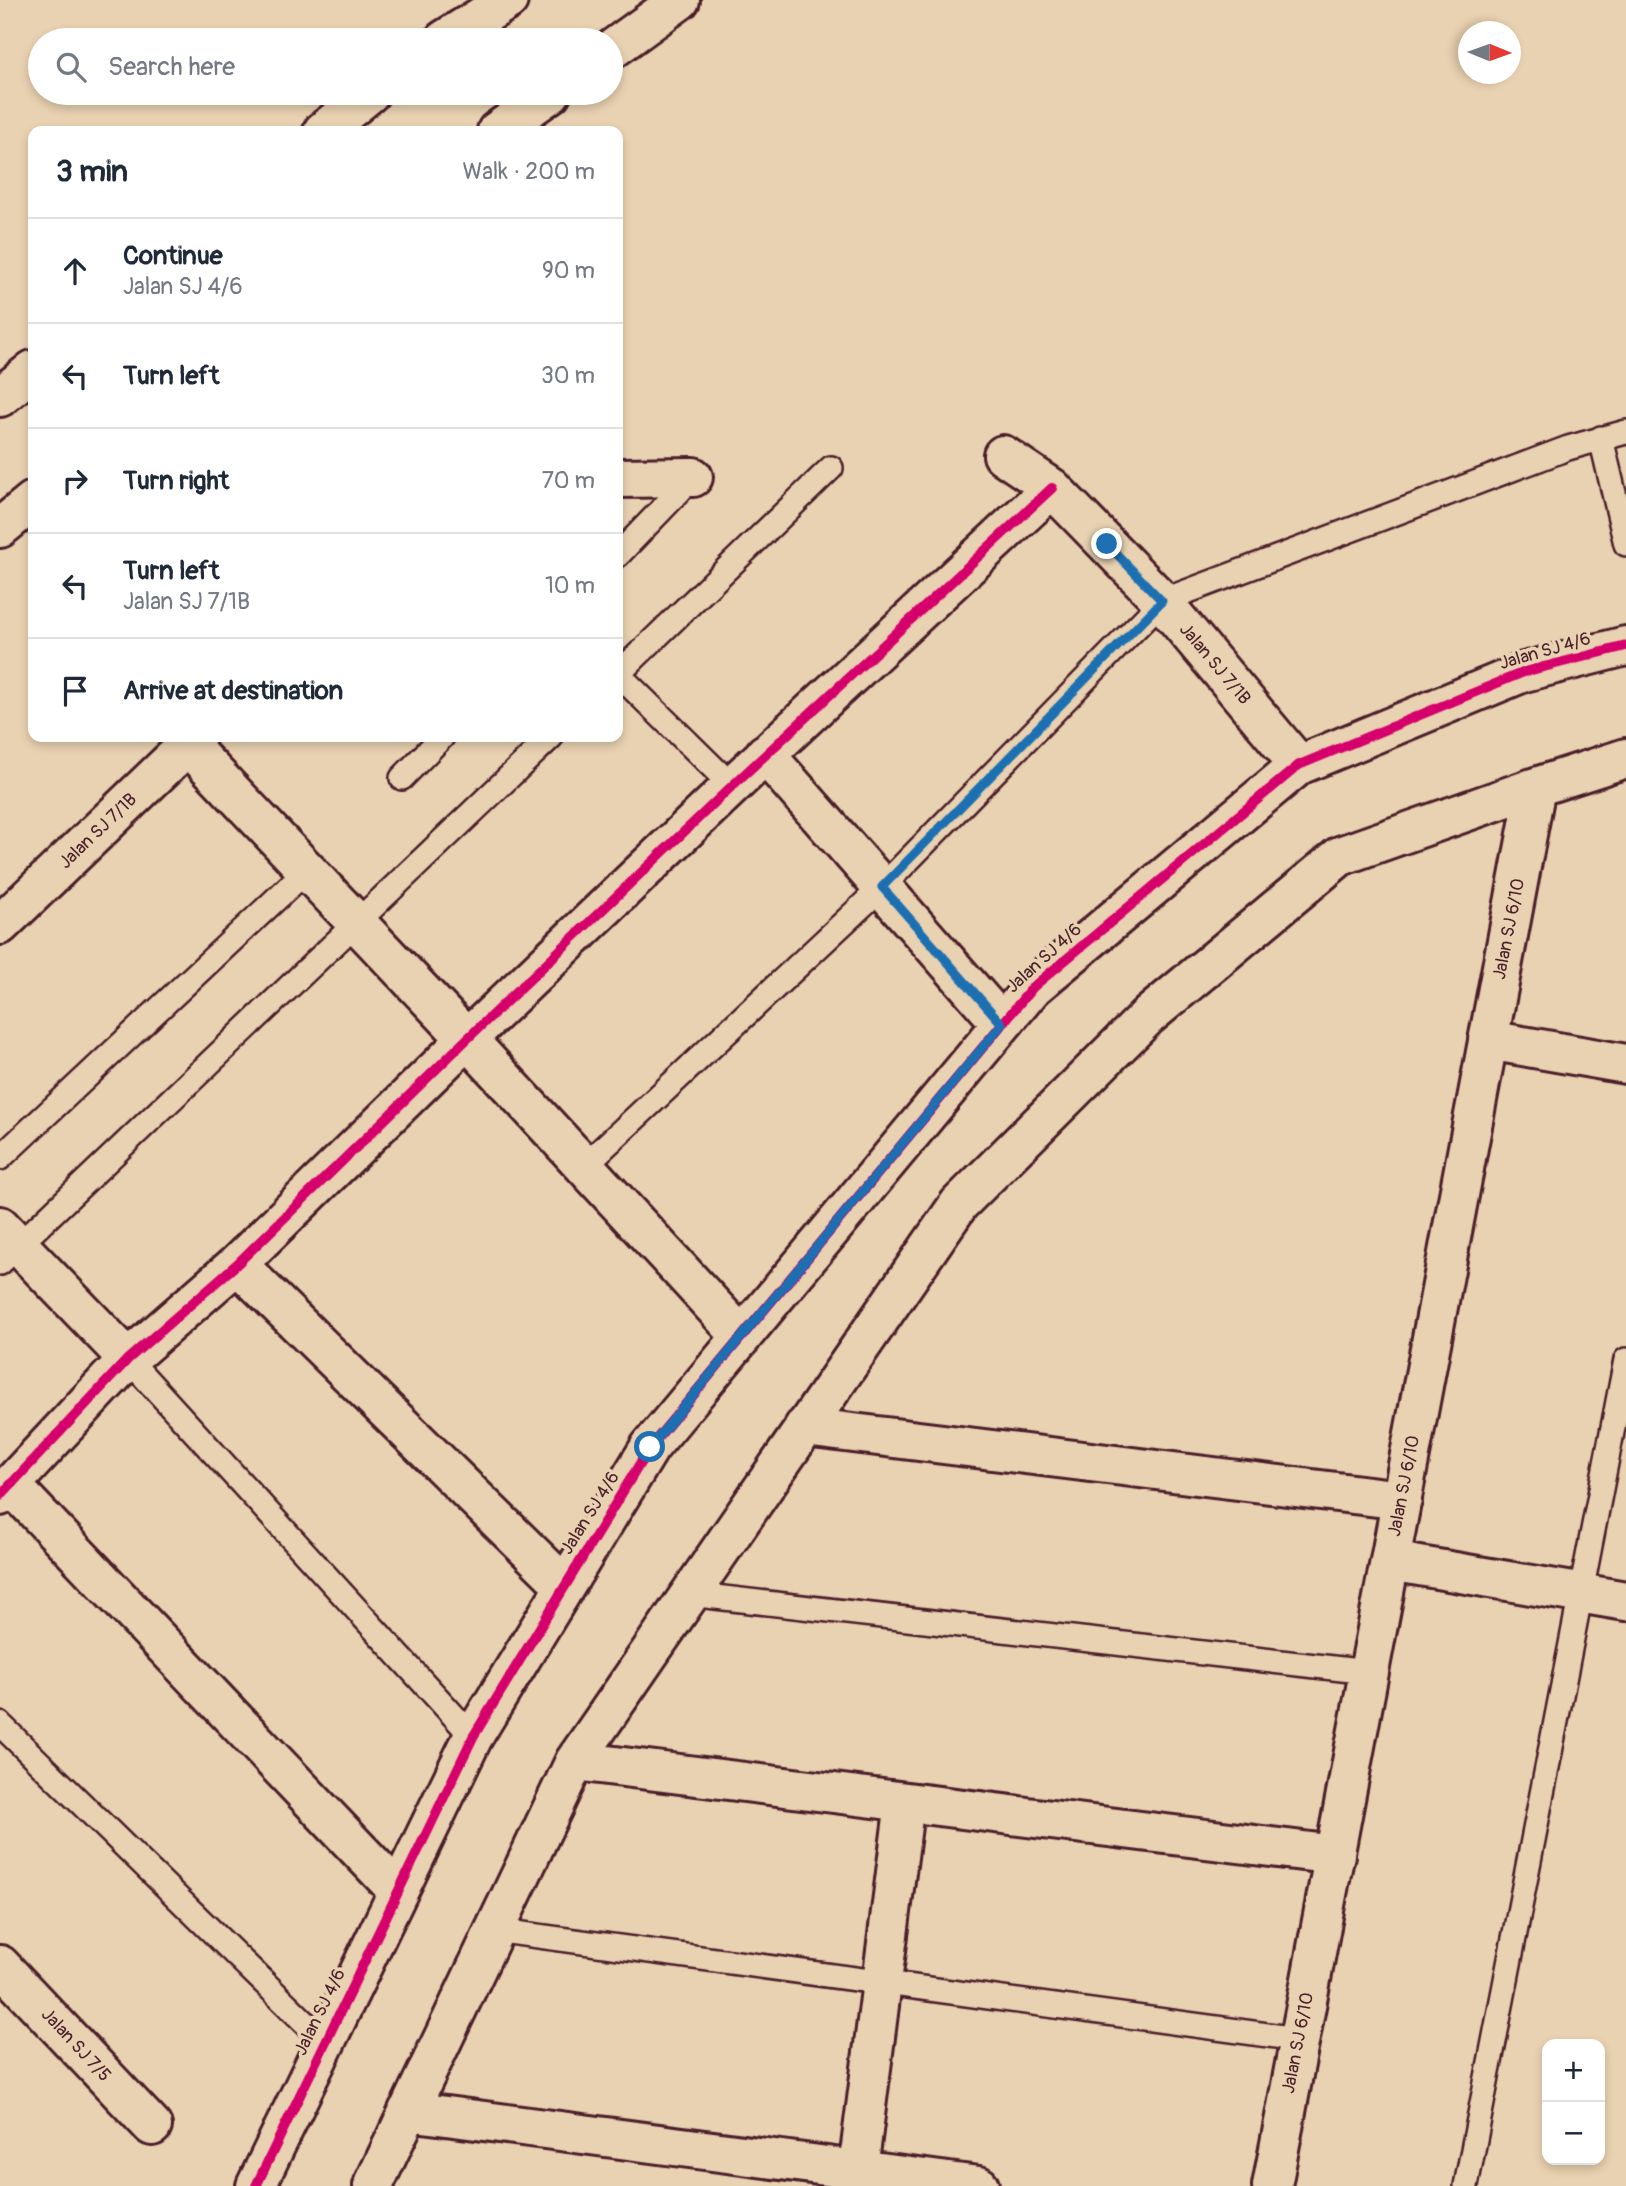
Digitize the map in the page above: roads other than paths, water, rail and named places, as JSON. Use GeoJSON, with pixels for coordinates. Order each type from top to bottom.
{"type":"FeatureCollection","features":[{"type":"Feature","properties":{"kind":"main road"},"geometry":{"type":"LineString","coordinates":[[463,28],[508,0]]}},
{"type":"Feature","properties":{"kind":"main road"},"geometry":{"type":"LineString","coordinates":[[623,41],[680,0]]}},
{"type":"Feature","properties":{"kind":"main road"},"geometry":{"type":"LineString","coordinates":[[329,126],[355,105]]}},
{"type":"Feature","properties":{"kind":"main road"},"geometry":{"type":"LineString","coordinates":[[504,126],[534,105]]}},
{"type":"Feature","properties":{"kind":"main road"},"geometry":{"type":"LineString","coordinates":[[0,397],[28,374]]}},
{"type":"Feature","properties":{"kind":"main road","name":"Jalan SJ 7/1B"},"geometry":{"type":"LineString","coordinates":[[1003,455],[1052,488],[1162,601],[1299,765]]}},
{"type":"Feature","properties":{"kind":"main road"},"geometry":{"type":"LineString","coordinates":[[623,478],[693,477]]}},
{"type":"Feature","properties":{"kind":"main road"},"geometry":{"type":"LineString","coordinates":[[398,1891],[6,1491],[128,1359],[237,1264],[765,754],[1052,488]]}},
{"type":"Feature","properties":{"kind":"main road"},"geometry":{"type":"LineString","coordinates":[[0,528],[28,505]]}},
{"type":"Feature","properties":{"kind":"main road","name":"Jalan SJ 4/6"},"geometry":{"type":"LineString","coordinates":[[256,2186],[473,1737],[650,1447],[1033,987],[1299,765],[1524,672],[1626,646]]}},
{"type":"Feature","properties":{"kind":"main road","name":"Jalan SJ 7/1B"},"geometry":{"type":"LineString","coordinates":[[0,925],[191,742]]}},
{"type":"Feature","properties":{"kind":"main road"},"geometry":{"type":"LineString","coordinates":[[193,742],[307,870],[742,1337]]}},
{"type":"Feature","properties":{"kind":"main road"},"geometry":{"type":"LineString","coordinates":[[765,754],[1002,1024]]}},
{"type":"Feature","properties":{"kind":"main road"},"geometry":{"type":"LineString","coordinates":[[373,2186],[575,1761],[959,1204],[1148,1016],[1340,856],[1626,758]]}},
{"type":"Feature","properties":{"kind":"main road","name":"Jalan SJ 6/10"},"geometry":{"type":"LineString","coordinates":[[1272,2186],[1536,787]]}},
{"type":"Feature","properties":{"kind":"main road"},"geometry":{"type":"LineString","coordinates":[[1488,1040],[1626,1064]]}},
{"type":"Feature","properties":{"kind":"main road"},"geometry":{"type":"LineString","coordinates":[[6,1245],[128,1359]]}},
{"type":"Feature","properties":{"kind":"main road"},"geometry":{"type":"LineString","coordinates":[[237,1264],[565,1586]]}},
{"type":"Feature","properties":{"kind":"main road"},"geometry":{"type":"LineString","coordinates":[[804,1427],[1402,1500]]}},
{"type":"Feature","properties":{"kind":"main road"},"geometry":{"type":"LineString","coordinates":[[1390,1561],[1626,1601]]}},
{"type":"Feature","properties":{"kind":"main road"},"geometry":{"type":"LineString","coordinates":[[575,1761],[1335,1855]]}},
{"type":"Feature","properties":{"kind":"main road"},"geometry":{"type":"LineString","coordinates":[[868,2176],[882,1983],[905,1802]]}},
{"type":"Feature","properties":{"kind":"main road","name":"Jalan SJ 7/5"},"geometry":{"type":"LineString","coordinates":[[0,1965],[152,2126]]}},
{"type":"Feature","properties":{"kind":"main road"},"geometry":{"type":"LineString","coordinates":[[408,2111],[868,2176],[979,2186]]}},
{"type":"Feature","properties":{"kind":"lane"},"geometry":{"type":"LineString","coordinates":[[584,1166],[882,887],[1162,601],[1543,457],[1626,432]]}},
{"type":"Feature","properties":{"kind":"lane"},"geometry":{"type":"LineString","coordinates":[[1601,438],[1626,544]]}},
{"type":"Feature","properties":{"kind":"lane"},"geometry":{"type":"LineString","coordinates":[[623,669],[831,468]]}},
{"type":"Feature","properties":{"kind":"lane"},"geometry":{"type":"LineString","coordinates":[[623,550],[693,477]]}},
{"type":"Feature","properties":{"kind":"lane"},"geometry":{"type":"LineString","coordinates":[[623,679],[732,786]]}},
{"type":"Feature","properties":{"kind":"lane"},"geometry":{"type":"LineString","coordinates":[[402,778],[437,742]]}},
{"type":"Feature","properties":{"kind":"lane"},"geometry":{"type":"LineString","coordinates":[[6,1245],[356,922],[546,742]]}},
{"type":"Feature","properties":{"kind":"lane"},"geometry":{"type":"LineString","coordinates":[[0,1157],[307,870]]}},
{"type":"Feature","properties":{"kind":"lane"},"geometry":{"type":"LineString","coordinates":[[128,1359],[473,1737]]}},
{"type":"Feature","properties":{"kind":"lane"},"geometry":{"type":"LineString","coordinates":[[1466,2186],[1626,1360]]}},
{"type":"Feature","properties":{"kind":"lane"},"geometry":{"type":"LineString","coordinates":[[689,1594],[1368,1672]]}},
{"type":"Feature","properties":{"kind":"lane"},"geometry":{"type":"LineString","coordinates":[[0,1724],[325,2042]]}},
{"type":"Feature","properties":{"kind":"lane"},"geometry":{"type":"LineString","coordinates":[[494,1930],[1298,2039]]}}]}
